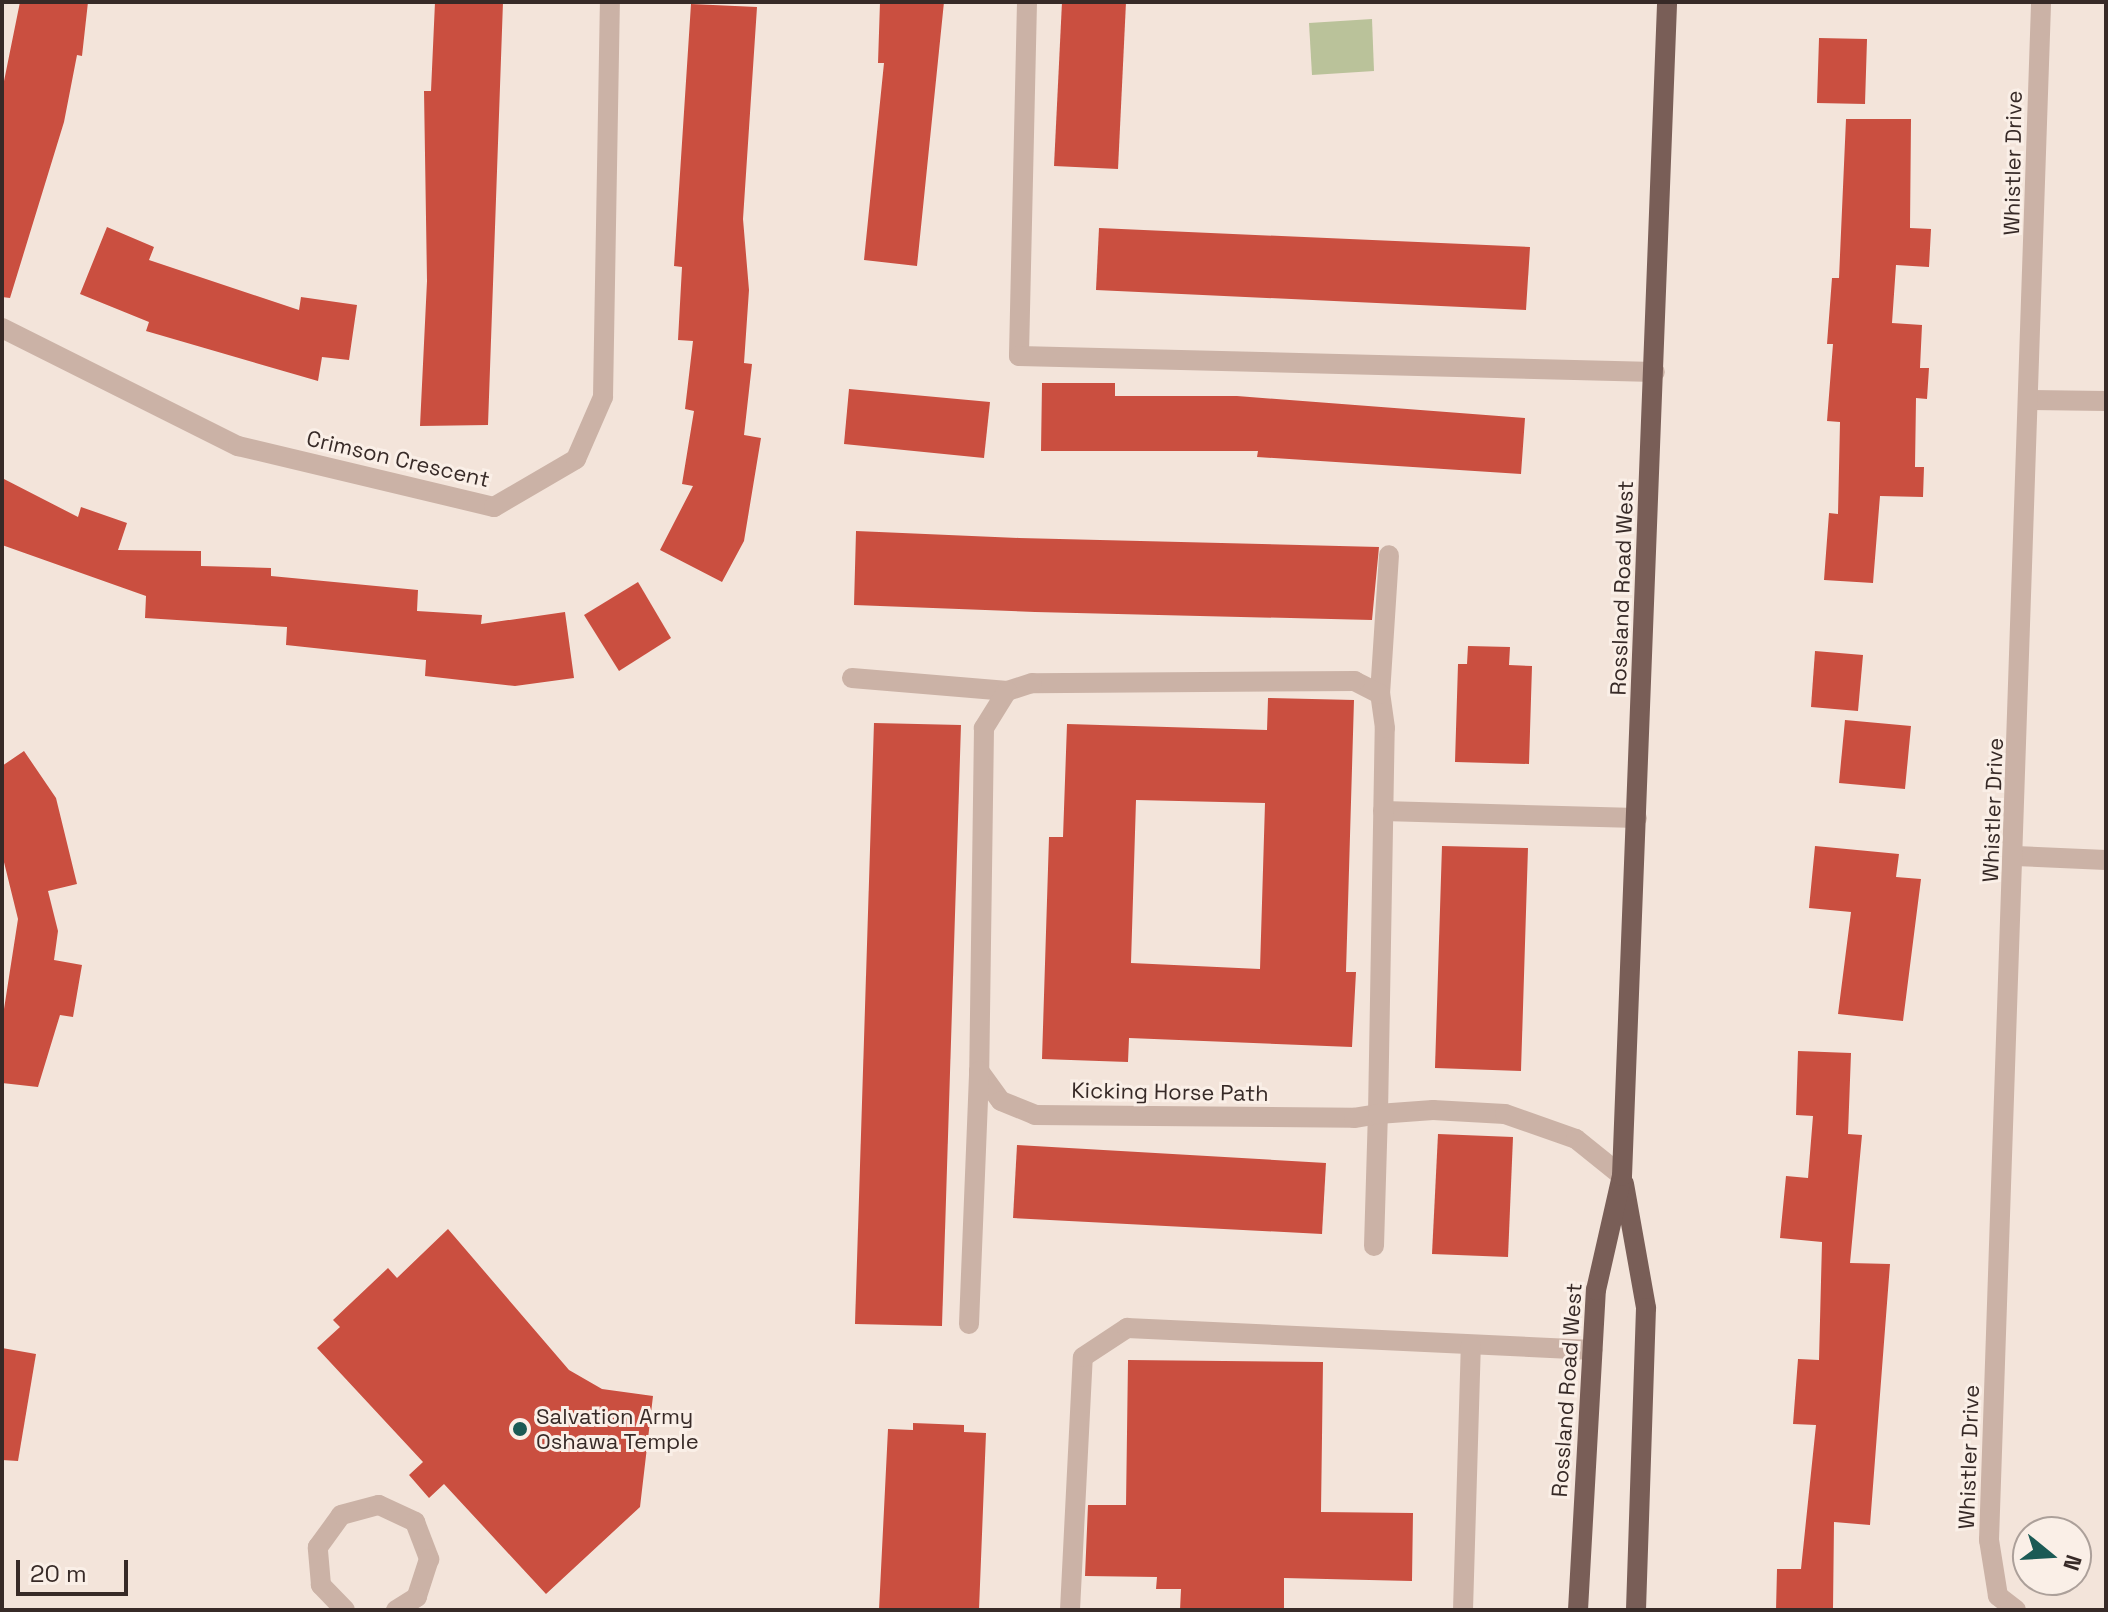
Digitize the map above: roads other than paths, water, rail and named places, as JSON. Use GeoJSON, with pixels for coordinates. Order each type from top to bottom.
{"type":"FeatureCollection","features":[{"type":"Feature","properties":{"kind":"main road","name":"Rossland Road West"},"geometry":{"type":"LineString","coordinates":[[1578,1610],[1596,1290],[1622,1176],[1667,2]]}},
{"type":"Feature","properties":{"kind":"main road","name":"Rossland Road West"},"geometry":{"type":"LineString","coordinates":[[1622,1176],[1646,1308],[1636,1610]]}},
{"type":"Feature","properties":{"kind":"street","name":"Crimson Crescent"},"geometry":{"type":"LineString","coordinates":[[2,328],[238,446],[494,507],[576,459],[603,397],[610,2]]}},
{"type":"Feature","properties":{"kind":"street"},"geometry":{"type":"LineString","coordinates":[[1027,2],[1019,356],[1655,372]]}},
{"type":"Feature","properties":{"kind":"street","name":"Whistler Drive"},"geometry":{"type":"LineString","coordinates":[[2016,1610],[1998,1596],[1989,1540],[2031,400],[2041,2]]}},
{"type":"Feature","properties":{"kind":"street"},"geometry":{"type":"LineString","coordinates":[[2031,400],[2106,401]]}},
{"type":"Feature","properties":{"kind":"street"},"geometry":{"type":"LineString","coordinates":[[1374,1246],[1383,811],[1380,694],[1389,555]]}},
{"type":"Feature","properties":{"kind":"street"},"geometry":{"type":"LineString","coordinates":[[852,678],[1007,691],[1032,683],[1355,681],[1380,694]]}},
{"type":"Feature","properties":{"kind":"street"},"geometry":{"type":"LineString","coordinates":[[969,1324],[979,1071],[984,728],[1007,691]]}},
{"type":"Feature","properties":{"kind":"street"},"geometry":{"type":"LineString","coordinates":[[1383,811],[1637,818]]}},
{"type":"Feature","properties":{"kind":"street"},"geometry":{"type":"LineString","coordinates":[[2015,856],[2106,860]]}},
{"type":"Feature","properties":{"kind":"street","name":"Kicking Horse Path"},"geometry":{"type":"LineString","coordinates":[[979,1071],[1001,1101],[1035,1115],[1378,1114],[1433,1110],[1529,1120],[1576,1139],[1622,1176]]}},
{"type":"Feature","properties":{"kind":"street"},"geometry":{"type":"LineString","coordinates":[[1070,1610],[1083,1357],[1127,1328],[1592,1350]]}},
{"type":"Feature","properties":{"kind":"street"},"geometry":{"type":"LineString","coordinates":[[1463,1610],[1471,1345]]}},
{"type":"Feature","properties":{"kind":"street"},"geometry":{"type":"LineString","coordinates":[[345,1610],[321,1585],[318,1547],[341,1515],[379,1505],[415,1522],[429,1559],[424,1603],[396,1610]]}},
{"type":"Feature","properties":{"kind":"place","name":"Salvation Army Oshawa Temple"},"geometry":{"type":"Point","coordinates":[520,1429]}}]}
